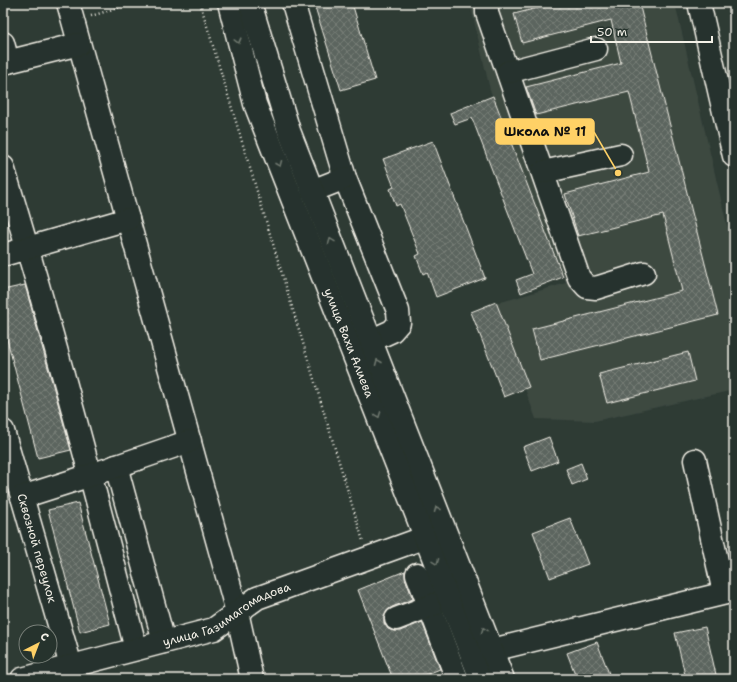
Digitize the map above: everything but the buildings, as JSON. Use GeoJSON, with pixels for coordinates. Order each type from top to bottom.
{"type":"FeatureCollection","features":[{"type":"Feature","properties":{"kind":"street"},"geometry":{"type":"LineString","coordinates":[[293,3],[346,178],[398,310],[399,323],[392,331],[370,341]]}},
{"type":"Feature","properties":{"kind":"street"},"geometry":{"type":"LineString","coordinates":[[487,3],[487,13],[579,278],[587,287],[596,288],[644,273]]}},
{"type":"Feature","properties":{"kind":"street"},"geometry":{"type":"LineString","coordinates":[[699,3],[734,156]]}},
{"type":"Feature","properties":{"kind":"street","name":"улица Вахи Алиева"},"geometry":{"type":"LineString","coordinates":[[243,4],[312,191],[503,679]]}},
{"type":"Feature","properties":{"kind":"street","name":"улица Вахи Алиева"},"geometry":{"type":"LineString","coordinates":[[243,4],[255,104],[426,537],[440,602],[479,674]]}},
{"type":"Feature","properties":{"kind":"street"},"geometry":{"type":"LineString","coordinates":[[70,12],[190,441],[236,612],[252,679]]}},
{"type":"Feature","properties":{"kind":"street"},"geometry":{"type":"LineString","coordinates":[[5,56],[79,44]]}},
{"type":"Feature","properties":{"kind":"street"},"geometry":{"type":"LineString","coordinates":[[508,72],[596,49]]}},
{"type":"Feature","properties":{"kind":"street"},"geometry":{"type":"LineString","coordinates":[[543,172],[621,155]]}},
{"type":"Feature","properties":{"kind":"street"},"geometry":{"type":"LineString","coordinates":[[3,167],[28,249],[91,476],[136,649]]}},
{"type":"Feature","properties":{"kind":"street"},"geometry":{"type":"LineString","coordinates":[[312,191],[346,178]]}},
{"type":"Feature","properties":{"kind":"street"},"geometry":{"type":"LineString","coordinates":[[3,255],[128,219]]}},
{"type":"Feature","properties":{"kind":"street","name":"Сквозной переулок"},"geometry":{"type":"LineString","coordinates":[[3,431],[72,672]]}},
{"type":"Feature","properties":{"kind":"street"},"geometry":{"type":"LineString","coordinates":[[22,497],[91,476],[190,441]]}},
{"type":"Feature","properties":{"kind":"street"},"geometry":{"type":"LineString","coordinates":[[492,650],[729,592],[695,460]]}},
{"type":"Feature","properties":{"kind":"street"},"geometry":{"type":"LineString","coordinates":[[116,466],[164,642]]}},
{"type":"Feature","properties":{"kind":"street","name":"улица Газимагомадова"},"geometry":{"type":"LineString","coordinates":[[22,679],[72,672],[136,649],[214,629],[257,598],[426,537]]}},
{"type":"Feature","properties":{"kind":"street"},"geometry":{"type":"LineString","coordinates":[[417,574],[440,602],[456,679],[479,674]]}},
{"type":"Feature","properties":{"kind":"street"},"geometry":{"type":"LineString","coordinates":[[396,619],[440,602]]}},
{"type":"Feature","properties":{"kind":"path"},"geometry":{"type":"LineString","coordinates":[[70,12],[134,3]]}},
{"type":"Feature","properties":{"kind":"path"},"geometry":{"type":"LineString","coordinates":[[200,3],[368,558]]}},
{"type":"Feature","properties":{"kind":"shaded area"},"geometry":{"type":"Polygon","coordinates":[[[470,3],[675,3],[734,255],[734,390],[595,421],[536,419],[494,304],[566,283],[490,90],[470,3]]]}},
{"type":"Feature","properties":{"kind":"place","name":"Школа № 11"},"geometry":{"type":"Point","coordinates":[618,173]}}]}
